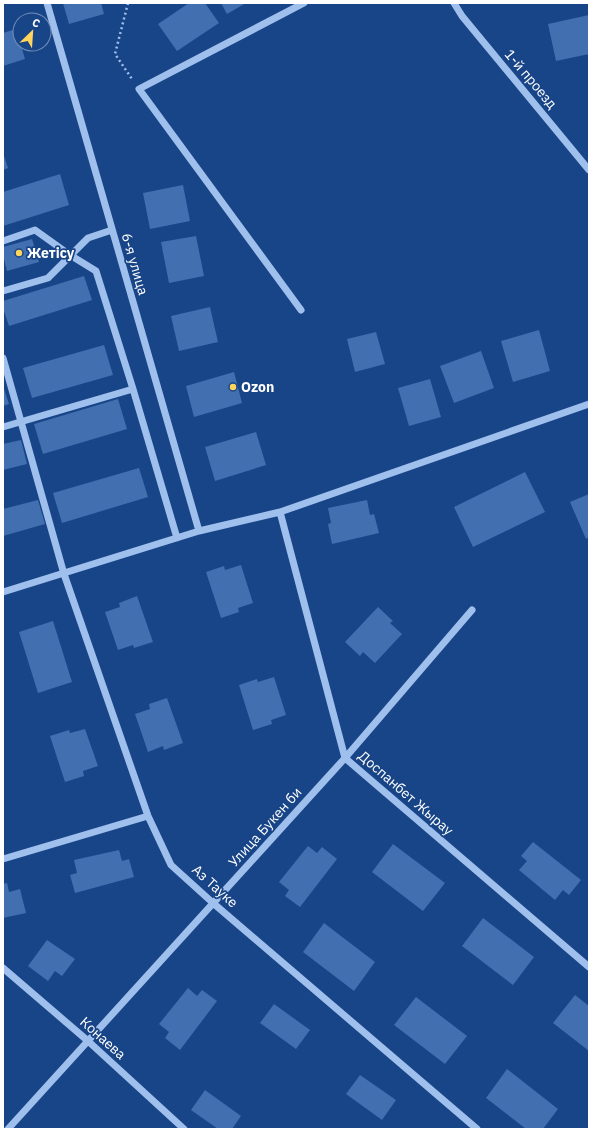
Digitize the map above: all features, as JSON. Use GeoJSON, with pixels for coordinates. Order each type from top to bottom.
{"type":"FeatureCollection","features":[{"type":"Feature","properties":{"kind":"street","name":"6-я улица"},"geometry":{"type":"LineString","coordinates":[[47,3],[198,531]]}},
{"type":"Feature","properties":{"kind":"street"},"geometry":{"type":"LineString","coordinates":[[301,310],[140,89],[304,3]]}},
{"type":"Feature","properties":{"kind":"street","name":"1-й проезд"},"geometry":{"type":"LineString","coordinates":[[454,3],[462,16],[589,170]]}},
{"type":"Feature","properties":{"kind":"street"},"geometry":{"type":"LineString","coordinates":[[3,241],[35,230],[70,255],[96,271],[177,538]]}},
{"type":"Feature","properties":{"kind":"street"},"geometry":{"type":"LineString","coordinates":[[3,291],[48,278],[88,238],[112,230]]}},
{"type":"Feature","properties":{"kind":"street","name":"Аз Тауке"},"geometry":{"type":"LineString","coordinates":[[3,358],[64,574],[148,816],[171,865],[213,903],[477,1129]]}},
{"type":"Feature","properties":{"kind":"street"},"geometry":{"type":"LineString","coordinates":[[3,427],[133,389]]}},
{"type":"Feature","properties":{"kind":"street"},"geometry":{"type":"LineString","coordinates":[[3,592],[198,531],[280,512],[589,404]]}},
{"type":"Feature","properties":{"kind":"street","name":"Доспанбет Жырау"},"geometry":{"type":"LineString","coordinates":[[280,512],[345,758],[589,967]]}},
{"type":"Feature","properties":{"kind":"street","name":"Улица Букен би"},"geometry":{"type":"LineString","coordinates":[[8,1129],[345,758],[472,610]]}},
{"type":"Feature","properties":{"kind":"street"},"geometry":{"type":"LineString","coordinates":[[3,858],[148,816]]}},
{"type":"Feature","properties":{"kind":"street","name":"Конаева"},"geometry":{"type":"LineString","coordinates":[[3,968],[88,1041],[184,1129]]}},
{"type":"Feature","properties":{"kind":"path"},"geometry":{"type":"LineString","coordinates":[[128,3],[116,54],[140,89]]}},
{"type":"Feature","properties":{"kind":"building"},"geometry":{"type":"Polygon","coordinates":[[[63,3],[101,3],[104,14],[69,24],[63,3]]]}},
{"type":"Feature","properties":{"kind":"building"},"geometry":{"type":"Polygon","coordinates":[[[189,3],[205,3],[219,23],[177,51],[158,24],[189,3]]]}},
{"type":"Feature","properties":{"kind":"building"},"geometry":{"type":"Polygon","coordinates":[[[221,3],[246,3],[227,14],[221,3]]]}},
{"type":"Feature","properties":{"kind":"building"},"geometry":{"type":"Polygon","coordinates":[[[589,15],[589,54],[556,61],[548,24],[589,15]]]}},
{"type":"Feature","properties":{"kind":"building"},"geometry":{"type":"Polygon","coordinates":[[[12,30],[12,52],[23,52],[25,59],[3,66],[3,33],[12,30]]]}},
{"type":"Feature","properties":{"kind":"building"},"geometry":{"type":"Polygon","coordinates":[[[3,153],[8,168],[3,170],[3,153]]]}},
{"type":"Feature","properties":{"kind":"building"},"geometry":{"type":"Polygon","coordinates":[[[60,174],[69,205],[3,226],[3,192],[60,174]]]}},
{"type":"Feature","properties":{"kind":"building"},"geometry":{"type":"Polygon","coordinates":[[[183,185],[190,221],[150,229],[143,193],[183,185]]]}},
{"type":"Feature","properties":{"kind":"building"},"geometry":{"type":"Polygon","coordinates":[[[196,236],[204,276],[169,283],[161,242],[196,236]]]}},
{"type":"Feature","properties":{"kind":"building"},"geometry":{"type":"Polygon","coordinates":[[[32,239],[39,262],[7,271],[3,255],[3,247],[32,239]]]}},
{"type":"Feature","properties":{"kind":"building"},"geometry":{"type":"Polygon","coordinates":[[[84,276],[92,300],[9,326],[3,308],[3,301],[84,276]]]}},
{"type":"Feature","properties":{"kind":"building"},"geometry":{"type":"Polygon","coordinates":[[[210,307],[218,342],[179,351],[171,316],[210,307]]]}},
{"type":"Feature","properties":{"kind":"building"},"geometry":{"type":"Polygon","coordinates":[[[539,330],[550,371],[513,382],[501,341],[539,330]]]}},
{"type":"Feature","properties":{"kind":"building"},"geometry":{"type":"Polygon","coordinates":[[[376,332],[385,364],[355,372],[347,339],[376,332]]]}},
{"type":"Feature","properties":{"kind":"building"},"geometry":{"type":"Polygon","coordinates":[[[104,345],[113,375],[32,398],[23,368],[104,345]]]}},
{"type":"Feature","properties":{"kind":"building"},"geometry":{"type":"Polygon","coordinates":[[[481,351],[494,388],[454,403],[440,366],[481,351]]]}},
{"type":"Feature","properties":{"kind":"building"},"geometry":{"type":"Polygon","coordinates":[[[234,372],[242,403],[194,417],[186,386],[234,372]]]}},
{"type":"Feature","properties":{"kind":"building"},"geometry":{"type":"Polygon","coordinates":[[[430,379],[441,417],[409,426],[398,388],[430,379]]]}},
{"type":"Feature","properties":{"kind":"building"},"geometry":{"type":"Polygon","coordinates":[[[3,386],[9,404],[3,406],[3,386]]]}},
{"type":"Feature","properties":{"kind":"building"},"geometry":{"type":"Polygon","coordinates":[[[118,399],[127,429],[43,454],[34,424],[118,399]]]}},
{"type":"Feature","properties":{"kind":"building"},"geometry":{"type":"Polygon","coordinates":[[[256,432],[266,465],[215,481],[205,447],[256,432]]]}},
{"type":"Feature","properties":{"kind":"building"},"geometry":{"type":"Polygon","coordinates":[[[21,440],[27,464],[3,470],[3,444],[21,440]]]}},
{"type":"Feature","properties":{"kind":"building"},"geometry":{"type":"Polygon","coordinates":[[[139,468],[148,497],[62,523],[53,493],[139,468]]]}},
{"type":"Feature","properties":{"kind":"building"},"geometry":{"type":"Polygon","coordinates":[[[525,472],[545,512],[473,547],[454,507],[525,472]]]}},
{"type":"Feature","properties":{"kind":"building"},"geometry":{"type":"Polygon","coordinates":[[[589,494],[589,537],[586,539],[570,502],[589,494]]]}},
{"type":"Feature","properties":{"kind":"building"},"geometry":{"type":"Polygon","coordinates":[[[38,500],[45,524],[3,536],[3,509],[38,500]]]}},
{"type":"Feature","properties":{"kind":"building"},"geometry":{"type":"Polygon","coordinates":[[[367,500],[370,515],[374,514],[379,533],[332,544],[328,524],[331,523],[328,508],[367,500]]]}},
{"type":"Feature","properties":{"kind":"building"},"geometry":{"type":"Polygon","coordinates":[[[241,565],[253,603],[238,608],[239,612],[221,618],[206,572],[224,566],[225,570],[241,565]]]}},
{"type":"Feature","properties":{"kind":"building"},"geometry":{"type":"Polygon","coordinates":[[[137,596],[153,642],[134,648],[133,645],[118,650],[105,612],[120,607],[119,603],[137,596]]]}},
{"type":"Feature","properties":{"kind":"building"},"geometry":{"type":"Polygon","coordinates":[[[378,607],[393,621],[390,623],[402,634],[375,663],[363,652],[360,656],[345,642],[378,607]]]}},
{"type":"Feature","properties":{"kind":"building"},"geometry":{"type":"Polygon","coordinates":[[[53,621],[72,682],[38,693],[19,632],[53,621]]]}},
{"type":"Feature","properties":{"kind":"building"},"geometry":{"type":"Polygon","coordinates":[[[274,677],[286,715],[271,720],[272,724],[253,730],[239,685],[257,679],[258,682],[274,677]]]}},
{"type":"Feature","properties":{"kind":"building"},"geometry":{"type":"Polygon","coordinates":[[[167,698],[183,743],[164,750],[163,746],[148,752],[135,714],[150,709],[149,704],[167,698]]]}},
{"type":"Feature","properties":{"kind":"building"},"geometry":{"type":"Polygon","coordinates":[[[85,729],[98,766],[83,771],[84,776],[65,782],[50,736],[69,730],[70,733],[85,729]]]}},
{"type":"Feature","properties":{"kind":"building"},"geometry":{"type":"Polygon","coordinates":[[[533,842],[581,880],[569,895],[563,890],[555,900],[519,870],[527,861],[521,856],[533,842]]]}},
{"type":"Feature","properties":{"kind":"building"},"geometry":{"type":"Polygon","coordinates":[[[393,844],[445,883],[423,911],[372,872],[393,844]]]}},
{"type":"Feature","properties":{"kind":"building"},"geometry":{"type":"Polygon","coordinates":[[[308,846],[317,853],[322,847],[337,859],[300,907],[285,896],[289,890],[279,882],[308,846]]]}},
{"type":"Feature","properties":{"kind":"building"},"geometry":{"type":"Polygon","coordinates":[[[119,850],[122,861],[129,859],[134,877],[75,893],[70,875],[77,873],[74,860],[119,850]]]}},
{"type":"Feature","properties":{"kind":"building"},"geometry":{"type":"Polygon","coordinates":[[[7,883],[9,892],[20,889],[26,913],[3,918],[3,884],[7,883]]]}},
{"type":"Feature","properties":{"kind":"building"},"geometry":{"type":"Polygon","coordinates":[[[483,918],[534,957],[513,985],[462,946],[483,918]]]}},
{"type":"Feature","properties":{"kind":"building"},"geometry":{"type":"Polygon","coordinates":[[[324,923],[375,962],[354,991],[303,952],[324,923]]]}},
{"type":"Feature","properties":{"kind":"building"},"geometry":{"type":"Polygon","coordinates":[[[47,940],[75,959],[62,976],[55,971],[48,981],[28,966],[47,940]]]}},
{"type":"Feature","properties":{"kind":"building"},"geometry":{"type":"Polygon","coordinates":[[[188,988],[197,996],[202,990],[217,1001],[180,1050],[165,1038],[169,1032],[159,1024],[188,988]]]}},
{"type":"Feature","properties":{"kind":"building"},"geometry":{"type":"Polygon","coordinates":[[[575,995],[589,1006],[589,1051],[553,1023],[575,995]]]}},
{"type":"Feature","properties":{"kind":"building"},"geometry":{"type":"Polygon","coordinates":[[[416,997],[467,1036],[445,1064],[394,1025],[416,997]]]}},
{"type":"Feature","properties":{"kind":"building"},"geometry":{"type":"Polygon","coordinates":[[[274,1004],[310,1030],[296,1049],[260,1023],[274,1004]]]}},
{"type":"Feature","properties":{"kind":"building"},"geometry":{"type":"Polygon","coordinates":[[[507,1069],[558,1109],[543,1129],[526,1129],[486,1098],[507,1069]]]}},
{"type":"Feature","properties":{"kind":"building"},"geometry":{"type":"Polygon","coordinates":[[[360,1075],[396,1100],[382,1120],[346,1094],[360,1075]]]}},
{"type":"Feature","properties":{"kind":"building"},"geometry":{"type":"Polygon","coordinates":[[[205,1090],[241,1116],[232,1129],[218,1129],[191,1110],[205,1090]]]}},
{"type":"Feature","properties":{"kind":"place","name":"Жетісу"},"geometry":{"type":"Point","coordinates":[19,253]}},
{"type":"Feature","properties":{"kind":"place","name":"Ozon"},"geometry":{"type":"Point","coordinates":[233,387]}}]}
